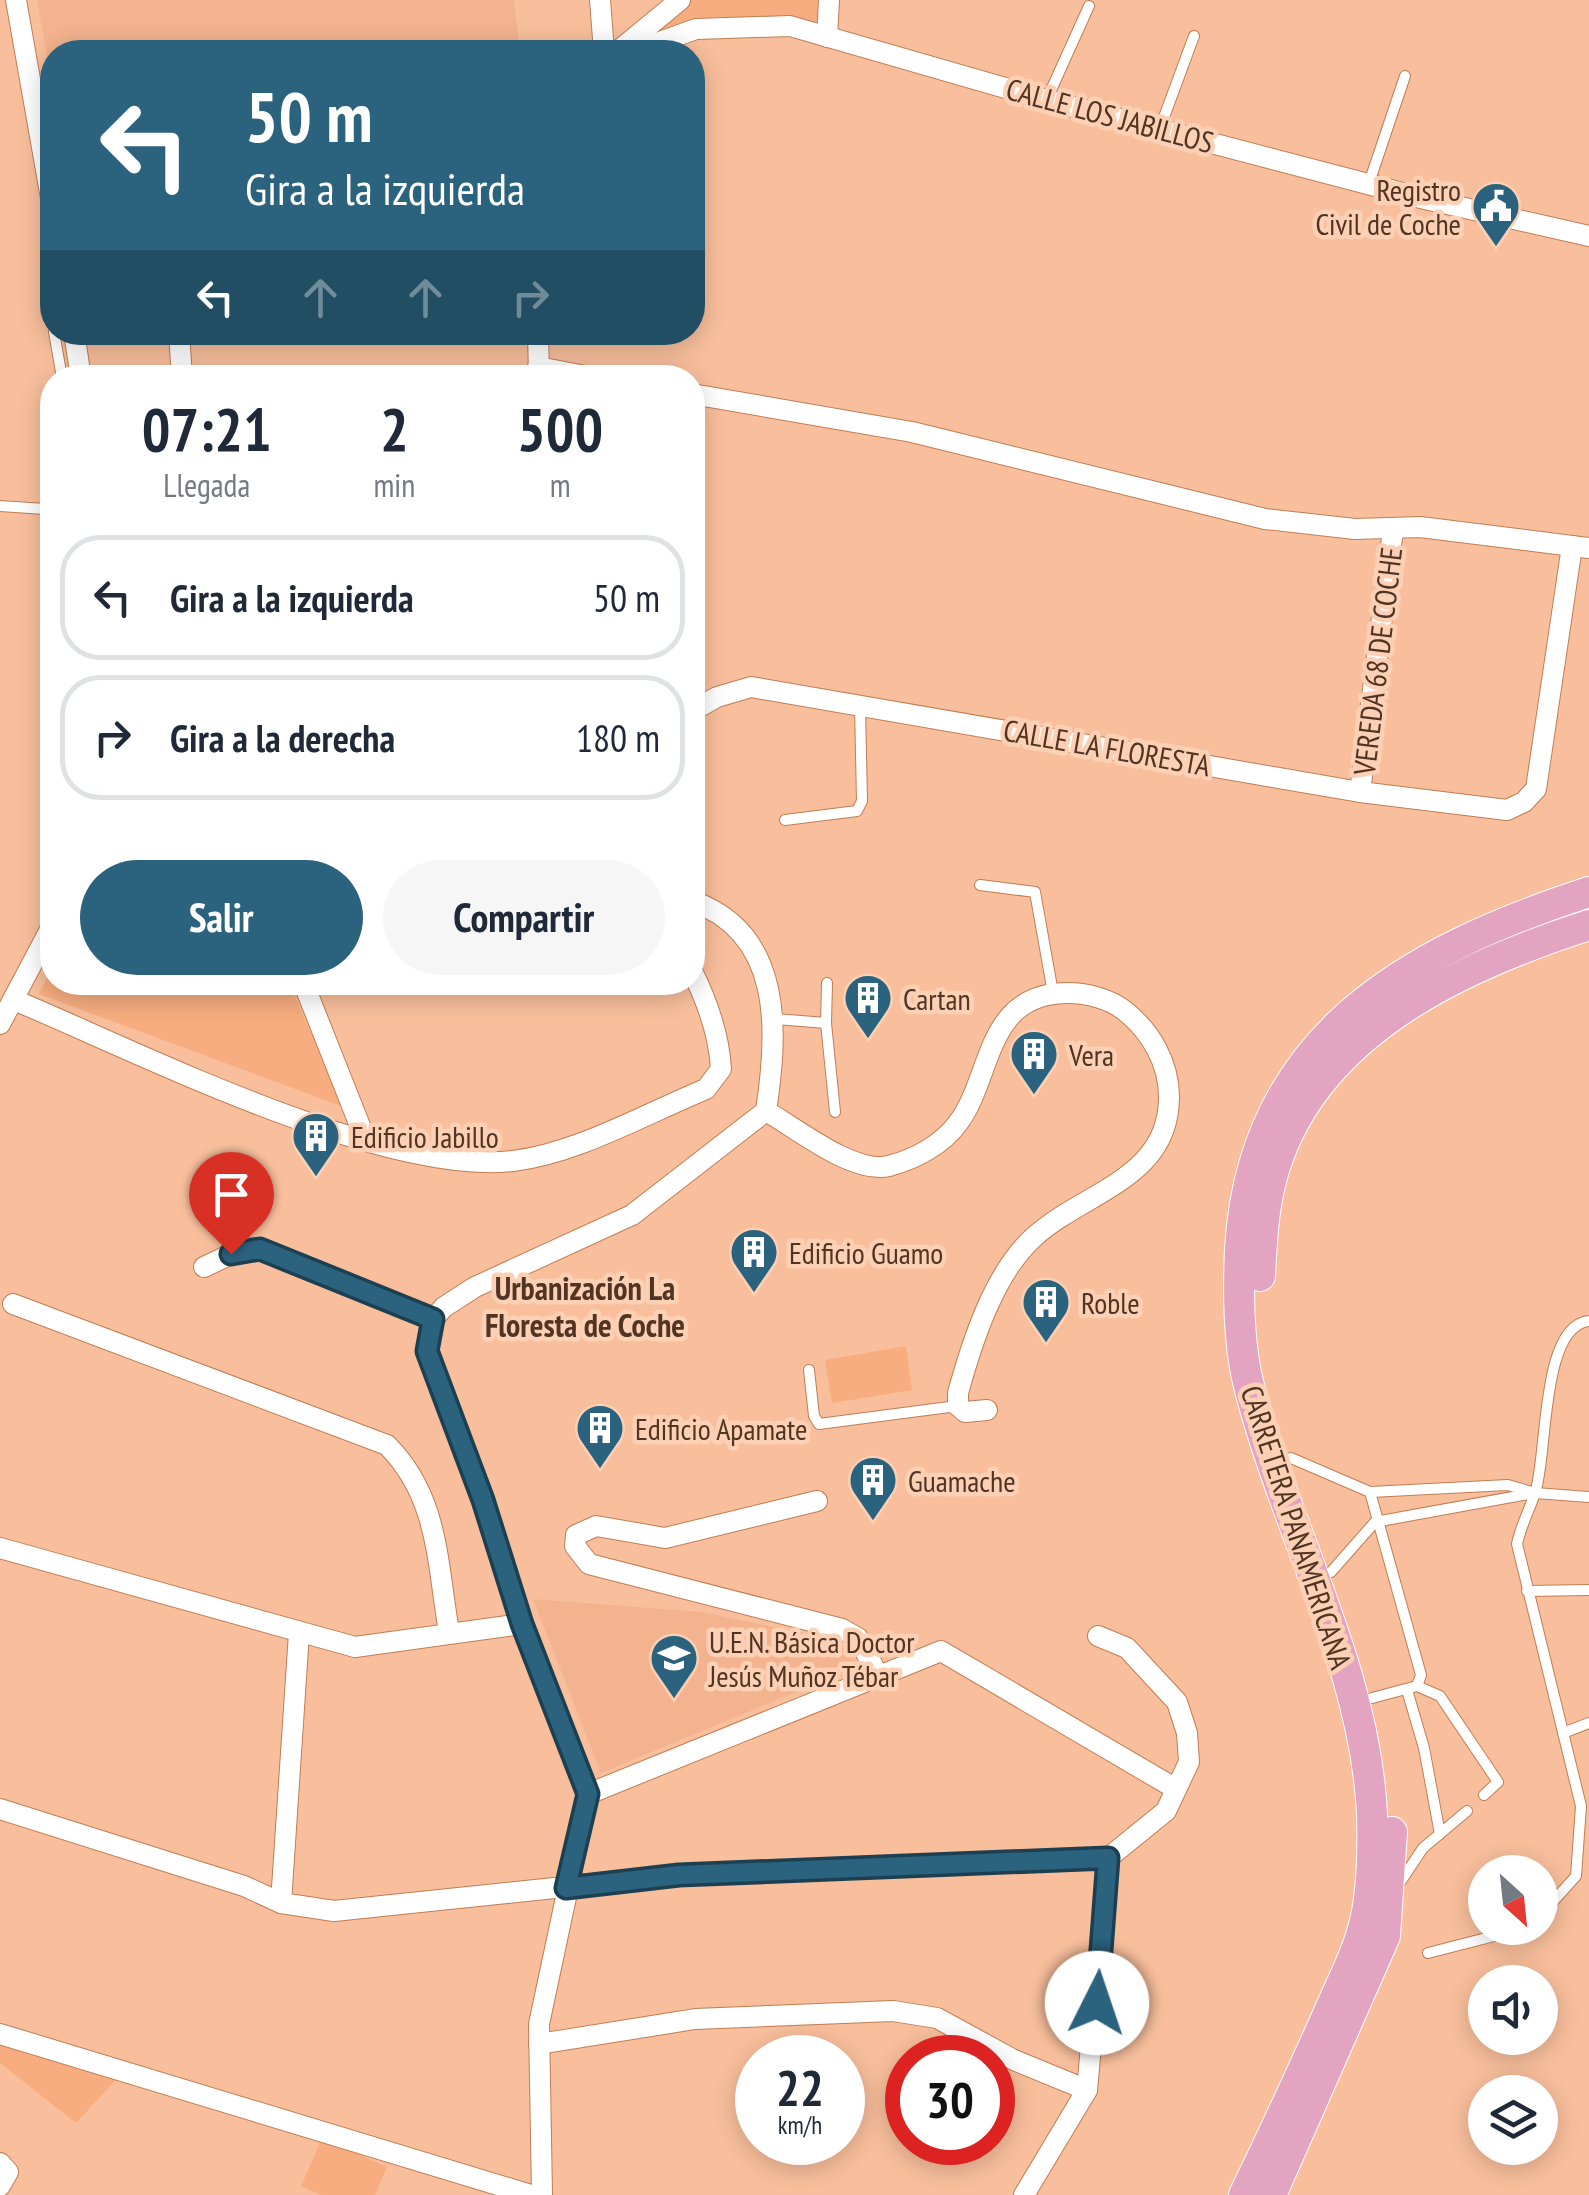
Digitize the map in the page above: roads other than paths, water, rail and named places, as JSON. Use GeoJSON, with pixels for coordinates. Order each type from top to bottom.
{"type":"FeatureCollection","features":[{"type":"Feature","properties":{"kind":"main road","name":"CARRETERA PANAMERICANA"},"geometry":{"type":"LineString","coordinates":[[1244,2195],[1342,1982],[1365,1922],[1372,1862],[1362,1734],[1248,1384],[1240,1266],[1249,1174],[1261,1134],[1294,1076],[1366,999],[1451,945],[1517,915],[1589,892]]}},
{"type":"Feature","properties":{"kind":"main road","name":"CARRETERA PANAMERICANA"},"geometry":{"type":"LineString","coordinates":[[1271,2195],[1360,2000],[1384,1936],[1392,1821],[1388,1768],[1372,1698],[1268,1386],[1260,1274],[1268,1187],[1295,1123],[1344,1060],[1404,1006],[1520,947],[1589,925]]}},
{"type":"Feature","properties":{"kind":"street"},"geometry":{"type":"LineString","coordinates":[[16,0],[40,136]]}},
{"type":"Feature","properties":{"kind":"street"},"geometry":{"type":"LineString","coordinates":[[600,0],[603,40]]}},
{"type":"Feature","properties":{"kind":"street"},"geometry":{"type":"LineString","coordinates":[[632,40],[680,0]]}},
{"type":"Feature","properties":{"kind":"street"},"geometry":{"type":"LineString","coordinates":[[827,37],[829,0]]}},
{"type":"Feature","properties":{"kind":"street","name":"CALLE LOS JABILLOS"},"geometry":{"type":"LineString","coordinates":[[665,40],[696,29],[790,26],[1047,100],[1589,236]]}},
{"type":"Feature","properties":{"kind":"street"},"geometry":{"type":"LineString","coordinates":[[705,396],[912,432],[1265,519],[1393,530],[1420,528],[1580,547]]}},
{"type":"Feature","properties":{"kind":"street","name":"VEREDA 68 DE COCHE"},"geometry":{"type":"LineString","coordinates":[[1360,792],[1393,530]]}},
{"type":"Feature","properties":{"kind":"street","name":"CALLE LA FLORESTA"},"geometry":{"type":"LineString","coordinates":[[705,704],[751,687],[1360,792],[1507,810],[1524,802],[1536,789],[1580,547]]}},
{"type":"Feature","properties":{"kind":"street"},"geometry":{"type":"LineString","coordinates":[[542,2195],[539,2044],[566,1888],[588,1794],[522,1624],[483,1500],[427,1351],[433,1319],[475,1287],[632,1214],[766,1111],[776,1019],[746,939],[705,906]]}},
{"type":"Feature","properties":{"kind":"street"},"geometry":{"type":"LineString","coordinates":[[0,1024],[40,949]]}},
{"type":"Feature","properties":{"kind":"street"},"geometry":{"type":"LineString","coordinates":[[766,1111],[834,1154],[883,1168],[944,1140],[961,1120],[983,1062],[1012,1017],[1032,1000],[1053,993],[1103,999],[1140,1026],[1164,1067],[1167,1117],[1152,1156],[1133,1174],[1034,1237],[1013,1260],[964,1372],[958,1406],[965,1412],[987,1410]]}},
{"type":"Feature","properties":{"kind":"street"},"geometry":{"type":"LineString","coordinates":[[308,995],[366,1141]]}},
{"type":"Feature","properties":{"kind":"street"},"geometry":{"type":"LineString","coordinates":[[14,1000],[247,1098],[366,1141],[465,1161],[543,1155],[706,1090],[721,1069],[710,1010],[703,995]]}},
{"type":"Feature","properties":{"kind":"street"},"geometry":{"type":"LineString","coordinates":[[204,1268],[244,1248],[260,1249],[433,1319]]}},
{"type":"Feature","properties":{"kind":"street"},"geometry":{"type":"LineString","coordinates":[[12,1304],[387,1446],[412,1471],[426,1502],[448,1632]]}},
{"type":"Feature","properties":{"kind":"street"},"geometry":{"type":"LineString","coordinates":[[816,1502],[665,1538],[596,1526],[576,1535],[575,1546],[589,1564],[842,1628],[858,1638],[878,1675]]}},
{"type":"Feature","properties":{"kind":"street"},"geometry":{"type":"LineString","coordinates":[[0,1548],[355,1646],[522,1624]]}},
{"type":"Feature","properties":{"kind":"street"},"geometry":{"type":"LineString","coordinates":[[281,1903],[299,1633]]}},
{"type":"Feature","properties":{"kind":"street"},"geometry":{"type":"LineString","coordinates":[[0,1809],[244,1886],[281,1903],[334,1911],[679,1875],[1108,1858],[1166,1811],[1189,1762],[1187,1733],[1177,1702],[1127,1648],[1098,1636]]}},
{"type":"Feature","properties":{"kind":"street"},"geometry":{"type":"LineString","coordinates":[[588,1794],[940,1651],[1176,1789]]}},
{"type":"Feature","properties":{"kind":"street"},"geometry":{"type":"LineString","coordinates":[[1024,2195],[1086,2090],[1108,1858]]}},
{"type":"Feature","properties":{"kind":"street"},"geometry":{"type":"LineString","coordinates":[[539,2044],[695,2019],[893,2011],[937,2018],[1014,2060],[1086,2090]]}},
{"type":"Feature","properties":{"kind":"street"},"geometry":{"type":"LineString","coordinates":[[0,2034],[531,2195]]}},
{"type":"Feature","properties":{"kind":"street"},"geometry":{"type":"LineString","coordinates":[[0,2163],[8,2172],[0,2186]]}},
{"type":"Feature","properties":{"kind":"lane"},"geometry":{"type":"LineString","coordinates":[[1047,100],[1089,6]]}},
{"type":"Feature","properties":{"kind":"lane"},"geometry":{"type":"LineString","coordinates":[[1160,128],[1194,36]]}},
{"type":"Feature","properties":{"kind":"lane"},"geometry":{"type":"LineString","coordinates":[[1369,183],[1405,76]]}},
{"type":"Feature","properties":{"kind":"lane"},"geometry":{"type":"LineString","coordinates":[[0,506],[40,509]]}},
{"type":"Feature","properties":{"kind":"lane"},"geometry":{"type":"LineString","coordinates":[[785,820],[858,810],[862,800],[860,703]]}},
{"type":"Feature","properties":{"kind":"lane"},"geometry":{"type":"LineString","coordinates":[[980,885],[1036,892],[1053,993]]}},
{"type":"Feature","properties":{"kind":"lane"},"geometry":{"type":"LineString","coordinates":[[826,983],[835,1112]]}},
{"type":"Feature","properties":{"kind":"lane"},"geometry":{"type":"LineString","coordinates":[[776,1019],[826,1022]]}},
{"type":"Feature","properties":{"kind":"lane"},"geometry":{"type":"LineString","coordinates":[[1558,1896],[1576,1876],[1581,1806],[1517,1544],[1522,1516],[1535,1492],[1555,1359],[1564,1335],[1589,1321]]}},
{"type":"Feature","properties":{"kind":"lane"},"geometry":{"type":"LineString","coordinates":[[808,1370],[814,1416],[819,1424],[958,1406]]}},
{"type":"Feature","properties":{"kind":"lane"},"geometry":{"type":"LineString","coordinates":[[1291,1458],[1370,1492],[1508,1485],[1589,1497]]}},
{"type":"Feature","properties":{"kind":"lane"},"geometry":{"type":"LineString","coordinates":[[1370,1492],[1375,1522],[1421,1675],[1412,1688],[1440,1834]]}},
{"type":"Feature","properties":{"kind":"lane"},"geometry":{"type":"LineString","coordinates":[[1331,1572],[1375,1522],[1514,1500],[1535,1492]]}},
{"type":"Feature","properties":{"kind":"lane"},"geometry":{"type":"LineString","coordinates":[[1527,1591],[1589,1590]]}},
{"type":"Feature","properties":{"kind":"lane"},"geometry":{"type":"LineString","coordinates":[[1372,1698],[1412,1688],[1440,1696],[1498,1782],[1484,1794]]}},
{"type":"Feature","properties":{"kind":"lane"},"geometry":{"type":"LineString","coordinates":[[1563,1733],[1589,1723]]}},
{"type":"Feature","properties":{"kind":"lane"},"geometry":{"type":"LineString","coordinates":[[1389,1900],[1423,1848],[1467,1811]]}},
{"type":"Feature","properties":{"kind":"lane"},"geometry":{"type":"LineString","coordinates":[[1428,1953],[1468,1943]]}},
{"type":"Feature","properties":{"kind":"place","name":"Registro Civil de Coche"},"geometry":{"type":"Point","coordinates":[1496,248]}},
{"type":"Feature","properties":{"kind":"place","name":"Cartan"},"geometry":{"type":"Point","coordinates":[868,1040]}},
{"type":"Feature","properties":{"kind":"place","name":"Vera"},"geometry":{"type":"Point","coordinates":[1034,1096]}},
{"type":"Feature","properties":{"kind":"place","name":"Edificio Jabillo"},"geometry":{"type":"Point","coordinates":[316,1178]}},
{"type":"Feature","properties":{"kind":"place","name":"Edificio Guamo"},"geometry":{"type":"Point","coordinates":[754,1294]}},
{"type":"Feature","properties":{"kind":"place","name":"Roble"},"geometry":{"type":"Point","coordinates":[1046,1344]}},
{"type":"Feature","properties":{"kind":"place","name":"Edificio Apamate"},"geometry":{"type":"Point","coordinates":[600,1470]}},
{"type":"Feature","properties":{"kind":"place","name":"Guamache"},"geometry":{"type":"Point","coordinates":[873,1522]}},
{"type":"Feature","properties":{"kind":"place","name":"U.E.N. Básica Doctor Jesús Muñoz Tébar"},"geometry":{"type":"Point","coordinates":[674,1700]}},
{"type":"Feature","properties":{"kind":"district","name":"Urbanización La Floresta de Coche"},"geometry":{"type":"Point","coordinates":[585,1306]}}]}
